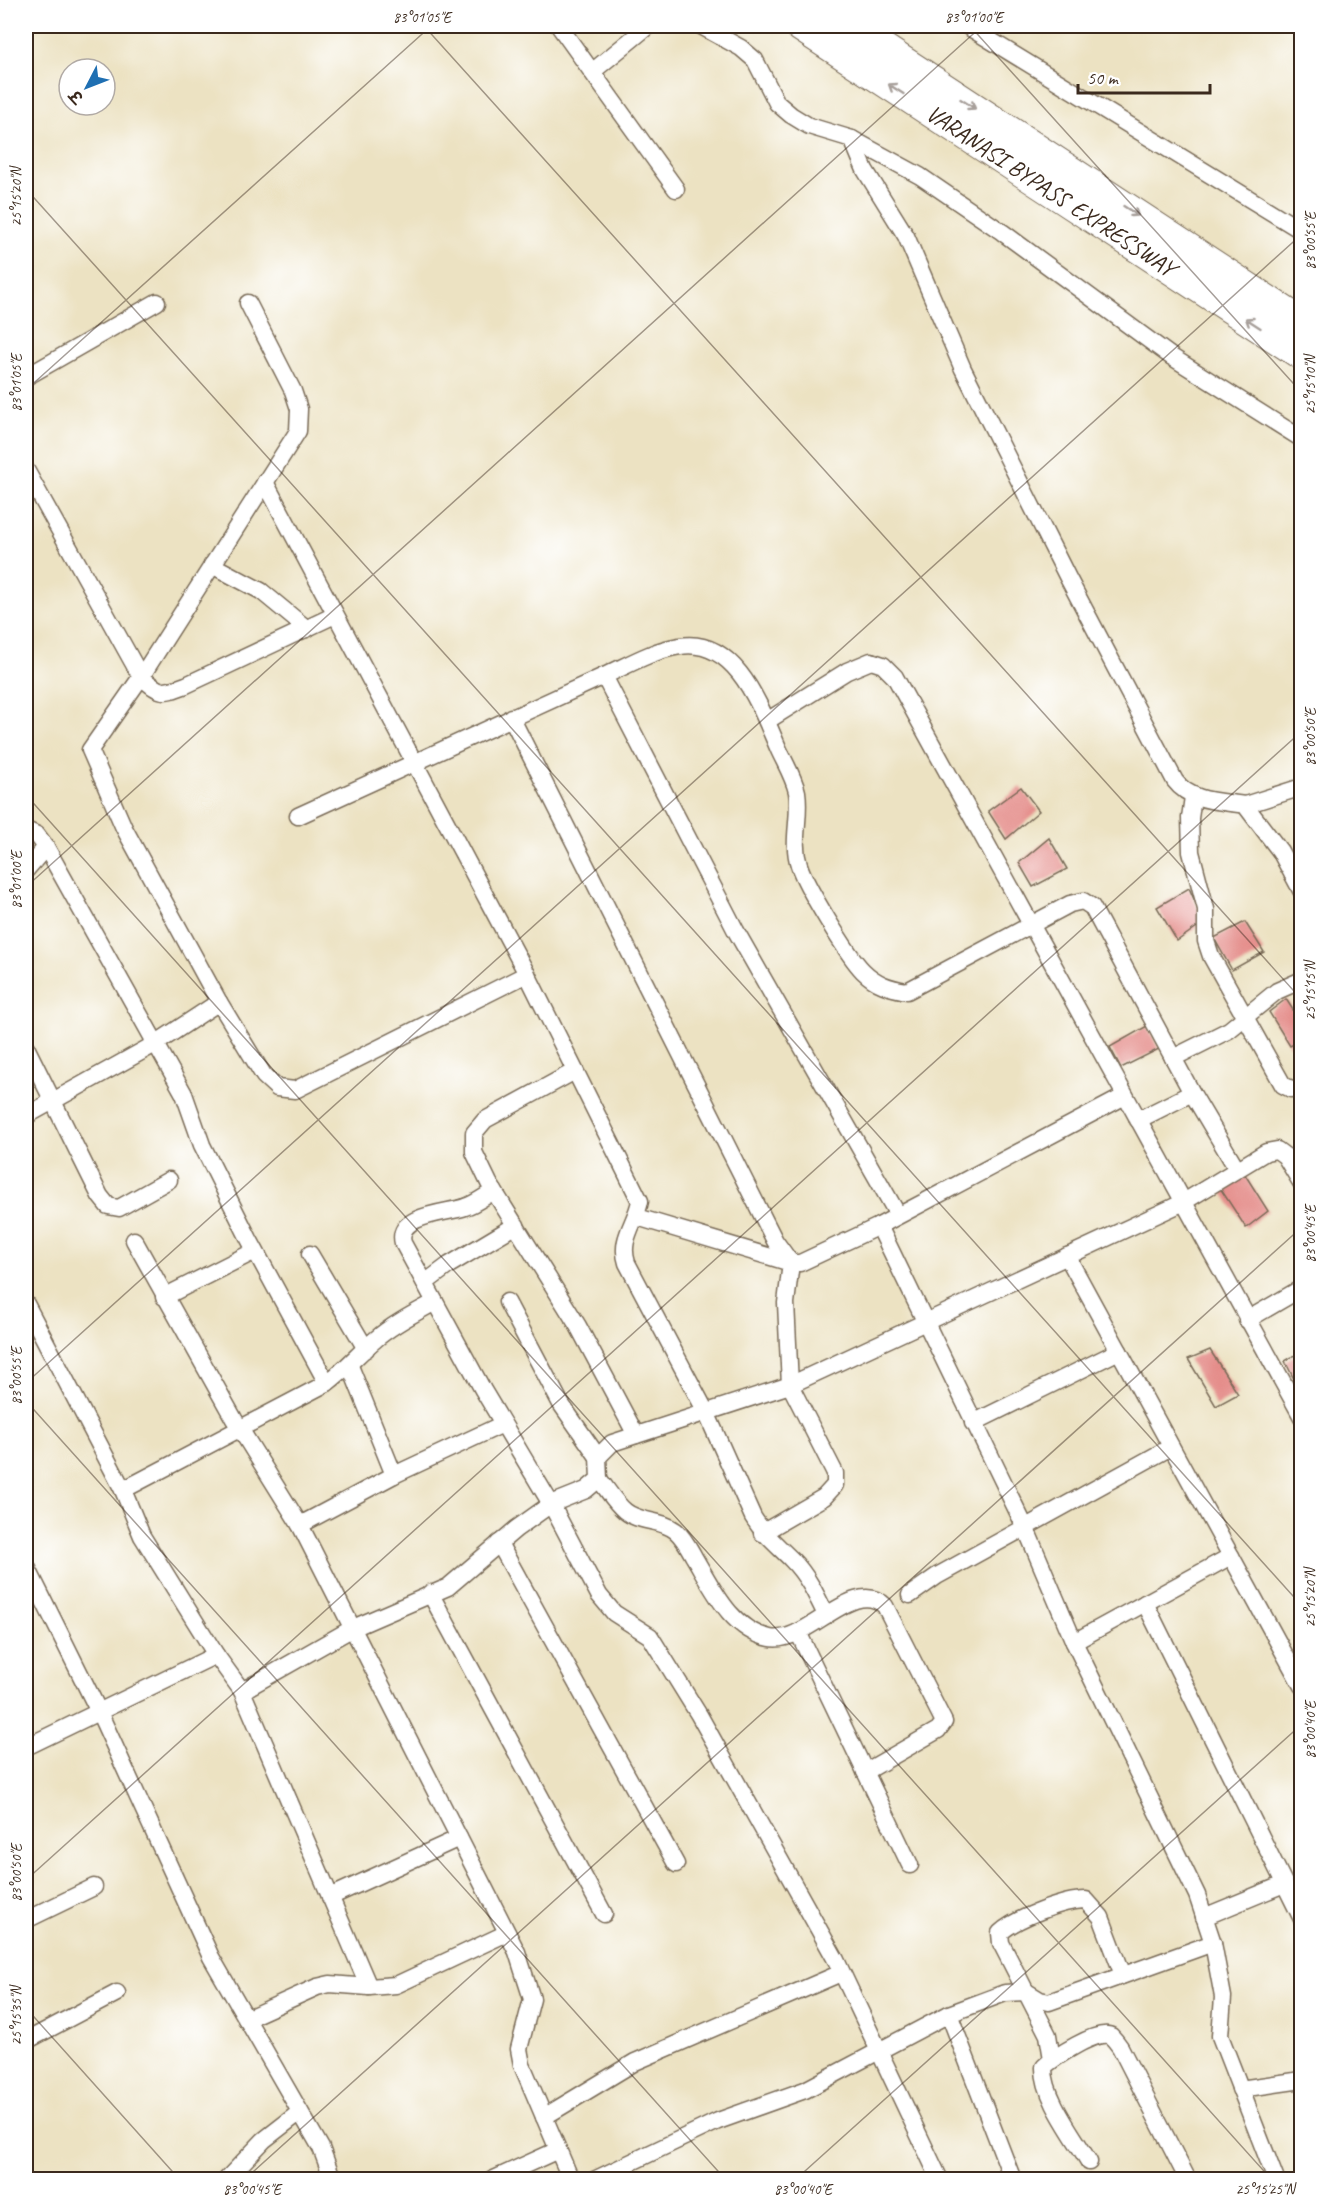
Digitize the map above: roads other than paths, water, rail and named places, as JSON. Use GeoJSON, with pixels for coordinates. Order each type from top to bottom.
{"type":"FeatureCollection","features":[{"type":"Feature","properties":{"kind":"highway","name":"VARANASI BYPASS EXPRESSWAY"},"geometry":{"type":"LineString","coordinates":[[800,26],[934,97],[1302,323]]}},
{"type":"Feature","properties":{"kind":"highway","name":"VARANASI BYPASS EXPRESSWAY"},"geometry":{"type":"LineString","coordinates":[[849,26],[934,97],[1302,355]]}},
{"type":"Feature","properties":{"kind":"street"},"geometry":{"type":"LineString","coordinates":[[559,26],[676,189]]}},
{"type":"Feature","properties":{"kind":"street"},"geometry":{"type":"LineString","coordinates":[[592,72],[648,26]]}},
{"type":"Feature","properties":{"kind":"street"},"geometry":{"type":"LineString","coordinates":[[701,26],[741,48],[755,60],[777,103],[791,115],[809,126],[852,139],[920,176],[1002,232],[1172,357],[1302,439]]}},
{"type":"Feature","properties":{"kind":"street"},"geometry":{"type":"LineString","coordinates":[[967,26],[1302,231]]}},
{"type":"Feature","properties":{"kind":"street"},"geometry":{"type":"LineString","coordinates":[[852,139],[869,178],[906,236],[963,369],[1073,588],[1175,781],[1182,790],[1193,797],[1245,805],[1302,787]]}},
{"type":"Feature","properties":{"kind":"street"},"geometry":{"type":"LineString","coordinates":[[26,377],[156,302]]}},
{"type":"Feature","properties":{"kind":"street"},"geometry":{"type":"LineString","coordinates":[[248,303],[299,409],[298,431],[141,677],[90,750],[124,828],[219,1002],[264,1076],[276,1088],[295,1090],[527,974]]}},
{"type":"Feature","properties":{"kind":"street"},"geometry":{"type":"LineString","coordinates":[[26,470],[141,677],[157,690],[167,692],[336,615]]}},
{"type":"Feature","properties":{"kind":"street"},"geometry":{"type":"LineString","coordinates":[[265,482],[527,974],[640,1201],[638,1217],[626,1236],[622,1250],[627,1263],[706,1412],[762,1533],[792,1560],[811,1584],[826,1614]]}},
{"type":"Feature","properties":{"kind":"street"},"geometry":{"type":"LineString","coordinates":[[212,565],[261,591],[307,628]]}},
{"type":"Feature","properties":{"kind":"street"},"geometry":{"type":"LineString","coordinates":[[298,816],[652,653],[681,646],[704,647],[726,658],[744,678],[767,721],[797,791],[795,841],[799,866],[818,903],[862,970],[886,988],[907,991],[1070,904],[1083,901],[1092,907],[1192,1093],[1237,1169]]}},
{"type":"Feature","properties":{"kind":"street"},"geometry":{"type":"LineString","coordinates":[[767,721],[847,671],[871,661],[884,665],[895,677],[1030,927],[1302,1417]]}},
{"type":"Feature","properties":{"kind":"street"},"geometry":{"type":"LineString","coordinates":[[603,676],[736,931],[898,1215]]}},
{"type":"Feature","properties":{"kind":"street"},"geometry":{"type":"LineString","coordinates":[[511,717],[775,1241],[791,1263],[786,1303],[790,1385],[835,1473],[835,1485],[824,1497],[762,1533]]}},
{"type":"Feature","properties":{"kind":"street"},"geometry":{"type":"LineString","coordinates":[[1193,797],[1190,818],[1191,852],[1206,909],[1206,941],[1211,956],[1283,1085],[1291,1089],[1302,1087]]}},
{"type":"Feature","properties":{"kind":"street"},"geometry":{"type":"LineString","coordinates":[[1245,805],[1280,851],[1302,892]]}},
{"type":"Feature","properties":{"kind":"street"},"geometry":{"type":"LineString","coordinates":[[26,830],[37,835],[46,847],[184,1094],[198,1137],[255,1251],[327,1383]]}},
{"type":"Feature","properties":{"kind":"street"},"geometry":{"type":"LineString","coordinates":[[26,870],[46,847]]}},
{"type":"Feature","properties":{"kind":"street"},"geometry":{"type":"LineString","coordinates":[[1173,1058],[1230,1030],[1277,991],[1302,980]]}},
{"type":"Feature","properties":{"kind":"street"},"geometry":{"type":"LineString","coordinates":[[26,1116],[155,1044],[219,1002]]}},
{"type":"Feature","properties":{"kind":"street"},"geometry":{"type":"LineString","coordinates":[[26,1047],[100,1196],[108,1206],[119,1208],[169,1180]]}},
{"type":"Feature","properties":{"kind":"street"},"geometry":{"type":"LineString","coordinates":[[575,1071],[485,1120],[474,1133],[474,1152],[494,1191],[578,1326],[636,1435]]}},
{"type":"Feature","properties":{"kind":"street"},"geometry":{"type":"LineString","coordinates":[[1138,1120],[1192,1093]]}},
{"type":"Feature","properties":{"kind":"street"},"geometry":{"type":"LineString","coordinates":[[638,1217],[791,1263],[800,1263],[879,1226],[1125,1096]]}},
{"type":"Feature","properties":{"kind":"street"},"geometry":{"type":"LineString","coordinates":[[598,1456],[612,1443],[790,1385],[1182,1203],[1266,1152],[1277,1150],[1285,1156],[1302,1185]]}},
{"type":"Feature","properties":{"kind":"street"},"geometry":{"type":"LineString","coordinates":[[494,1191],[468,1207],[428,1214],[404,1230],[401,1236],[403,1243],[503,1424],[551,1504],[599,1595],[614,1613],[650,1636],[662,1652],[842,1973],[940,2180]]}},
{"type":"Feature","properties":{"kind":"street"},"geometry":{"type":"LineString","coordinates":[[425,1283],[449,1265],[516,1225]]}},
{"type":"Feature","properties":{"kind":"street"},"geometry":{"type":"LineString","coordinates":[[879,1226],[923,1322],[1026,1529],[1074,1642],[1187,1874],[1213,1943],[1223,1997],[1220,2036],[1276,2180]]}},
{"type":"Feature","properties":{"kind":"street"},"geometry":{"type":"LineString","coordinates":[[134,1240],[164,1297],[300,1525],[507,1934],[532,1999],[519,2049],[522,2065],[571,2180]]}},
{"type":"Feature","properties":{"kind":"street"},"geometry":{"type":"LineString","coordinates":[[164,1297],[255,1251]]}},
{"type":"Feature","properties":{"kind":"street"},"geometry":{"type":"LineString","coordinates":[[310,1254],[366,1350]]}},
{"type":"Feature","properties":{"kind":"street"},"geometry":{"type":"LineString","coordinates":[[1067,1256],[1302,1686]]}},
{"type":"Feature","properties":{"kind":"street"},"geometry":{"type":"LineString","coordinates":[[1247,1320],[1302,1288]]}},
{"type":"Feature","properties":{"kind":"street"},"geometry":{"type":"LineString","coordinates":[[123,1490],[327,1383],[350,1366],[396,1324],[435,1302]]}},
{"type":"Feature","properties":{"kind":"street"},"geometry":{"type":"LineString","coordinates":[[507,1302],[561,1404],[598,1456],[599,1479],[626,1512],[660,1523],[674,1530],[684,1540],[712,1587],[740,1625],[748,1631],[772,1638],[787,1638],[826,1614],[868,1596],[876,1598],[885,1606],[944,1722],[938,1730],[865,1772]]}},
{"type":"Feature","properties":{"kind":"street"},"geometry":{"type":"LineString","coordinates":[[26,1304],[123,1490],[142,1536],[216,1655],[242,1691],[369,1987]]}},
{"type":"Feature","properties":{"kind":"street"},"geometry":{"type":"LineString","coordinates":[[973,1424],[1119,1352]]}},
{"type":"Feature","properties":{"kind":"street"},"geometry":{"type":"LineString","coordinates":[[350,1366],[394,1475]]}},
{"type":"Feature","properties":{"kind":"street"},"geometry":{"type":"LineString","coordinates":[[300,1525],[394,1475],[503,1424]]}},
{"type":"Feature","properties":{"kind":"street"},"geometry":{"type":"LineString","coordinates":[[910,1595],[931,1580],[1171,1447]]}},
{"type":"Feature","properties":{"kind":"street"},"geometry":{"type":"LineString","coordinates":[[242,1691],[353,1628],[448,1587],[499,1543],[551,1504],[586,1490],[599,1479]]}},
{"type":"Feature","properties":{"kind":"street"},"geometry":{"type":"LineString","coordinates":[[499,1543],[676,1864]]}},
{"type":"Feature","properties":{"kind":"street"},"geometry":{"type":"LineString","coordinates":[[1074,1642],[1231,1556]]}},
{"type":"Feature","properties":{"kind":"street"},"geometry":{"type":"LineString","coordinates":[[26,1565],[99,1712],[211,1957],[321,2148],[333,2180]]}},
{"type":"Feature","properties":{"kind":"street"},"geometry":{"type":"LineString","coordinates":[[430,1593],[604,1914]]}},
{"type":"Feature","properties":{"kind":"street"},"geometry":{"type":"LineString","coordinates":[[1145,1603],[1302,1919]]}},
{"type":"Feature","properties":{"kind":"street"},"geometry":{"type":"LineString","coordinates":[[798,1632],[910,1865]]}},
{"type":"Feature","properties":{"kind":"street"},"geometry":{"type":"LineString","coordinates":[[26,1747],[216,1655]]}},
{"type":"Feature","properties":{"kind":"street"},"geometry":{"type":"LineString","coordinates":[[330,1897],[459,1838]]}},
{"type":"Feature","properties":{"kind":"street"},"geometry":{"type":"LineString","coordinates":[[1204,1917],[1284,1884]]}},
{"type":"Feature","properties":{"kind":"street"},"geometry":{"type":"LineString","coordinates":[[26,1920],[94,1887]]}},
{"type":"Feature","properties":{"kind":"street"},"geometry":{"type":"LineString","coordinates":[[1052,2059],[1048,2035],[1001,1943],[1000,1933],[1009,1925],[1072,1900],[1086,1900],[1101,1917],[1123,1975]]}},
{"type":"Feature","properties":{"kind":"street"},"geometry":{"type":"LineString","coordinates":[[246,2019],[317,1987],[330,1984],[369,1987],[396,1985],[507,1934]]}},
{"type":"Feature","properties":{"kind":"street"},"geometry":{"type":"LineString","coordinates":[[594,2180],[718,2121],[806,2090],[949,2014],[1005,1993],[1027,1992],[1040,2000],[1049,2002],[1213,1943]]}},
{"type":"Feature","properties":{"kind":"street"},"geometry":{"type":"LineString","coordinates":[[544,2117],[635,2062],[842,1973]]}},
{"type":"Feature","properties":{"kind":"street"},"geometry":{"type":"LineString","coordinates":[[26,2041],[117,1993]]}},
{"type":"Feature","properties":{"kind":"street"},"geometry":{"type":"LineString","coordinates":[[949,2014],[1014,2180]]}},
{"type":"Feature","properties":{"kind":"street"},"geometry":{"type":"LineString","coordinates":[[1089,2162],[1050,2095],[1044,2077],[1044,2067],[1052,2059],[1104,2034],[1111,2036],[1137,2079],[1188,2180]]}},
{"type":"Feature","properties":{"kind":"street"},"geometry":{"type":"LineString","coordinates":[[1240,2089],[1302,2080]]}},
{"type":"Feature","properties":{"kind":"street"},"geometry":{"type":"LineString","coordinates":[[228,2179],[264,2140],[300,2112]]}},
{"type":"Feature","properties":{"kind":"street"},"geometry":{"type":"LineString","coordinates":[[492,2180],[558,2150]]}}]}
